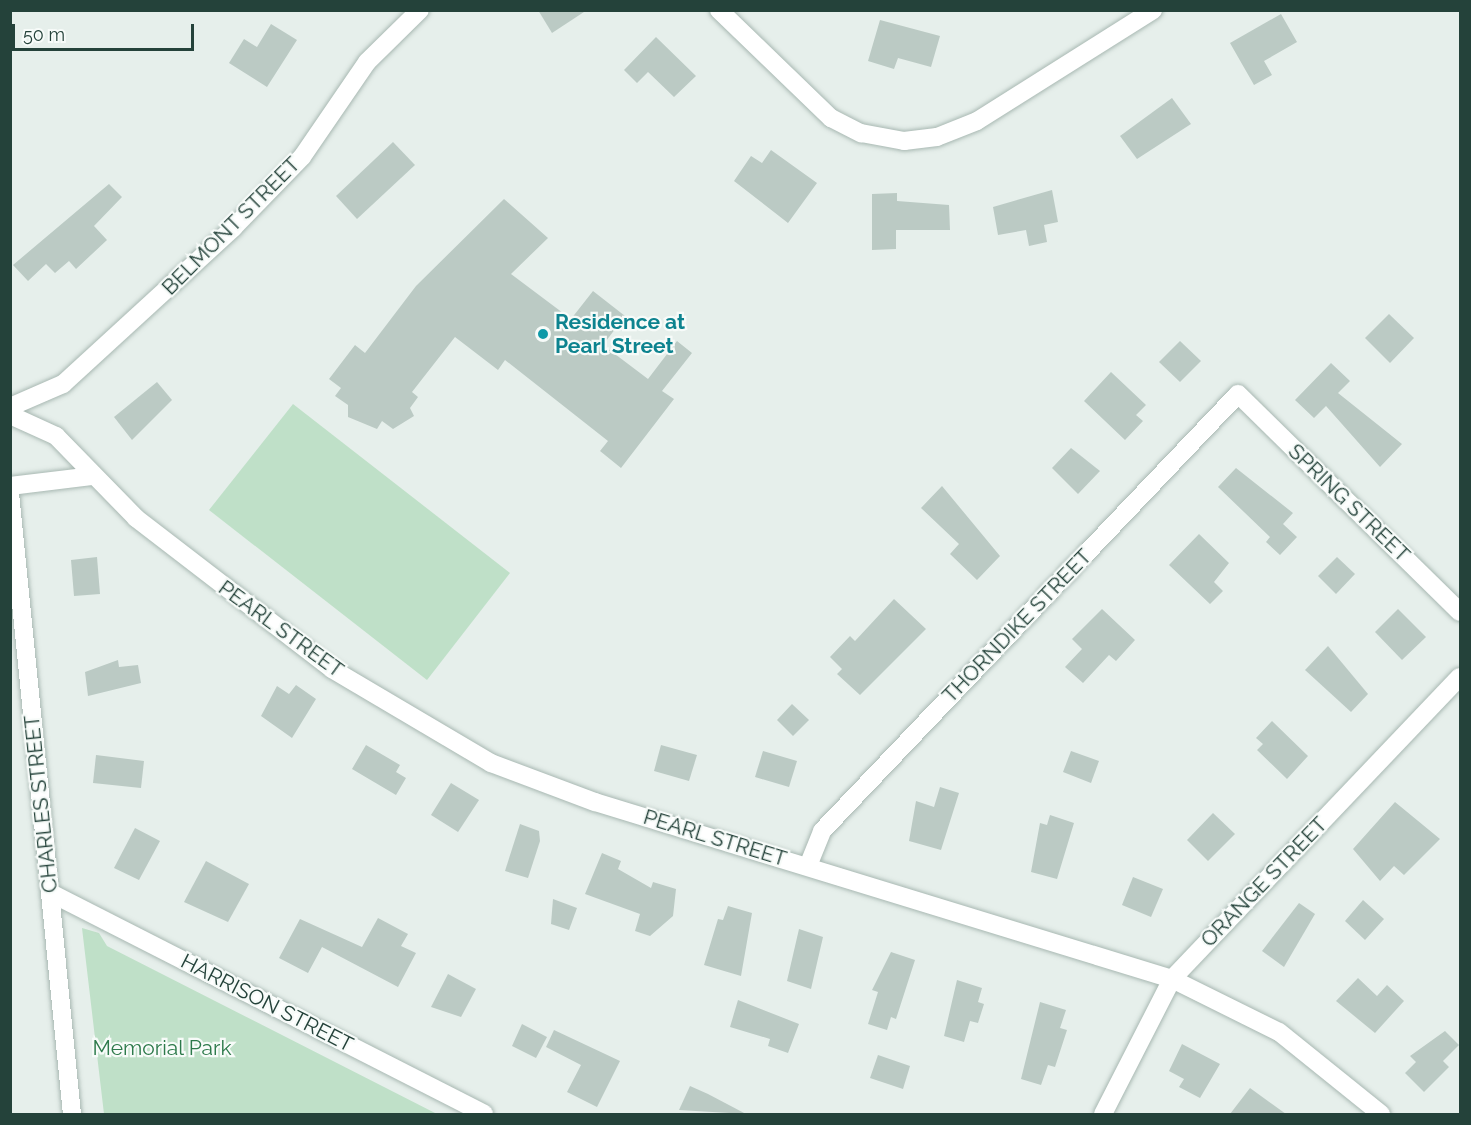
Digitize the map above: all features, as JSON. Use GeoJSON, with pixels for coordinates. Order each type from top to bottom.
{"type":"FeatureCollection","features":[{"type":"Feature","properties":{"kind":"street","name":"BELMONT STREET"},"geometry":{"type":"LineString","coordinates":[[10,407],[63,384],[233,228],[302,157],[367,62],[420,10]]}},
{"type":"Feature","properties":{"kind":"street"},"geometry":{"type":"LineString","coordinates":[[719,10],[831,118],[861,133],[904,141],[937,137],[977,121],[1153,10]]}},
{"type":"Feature","properties":{"kind":"street","name":"SPRING STREET"},"geometry":{"type":"LineString","coordinates":[[1238,394],[1461,612]]}},
{"type":"Feature","properties":{"kind":"street","name":"THORNDIKE STREET"},"geometry":{"type":"LineString","coordinates":[[808,866],[822,831],[1238,394]]}},
{"type":"Feature","properties":{"kind":"street","name":"PEARL STREET"},"geometry":{"type":"LineString","coordinates":[[10,415],[56,436],[93,476],[169,545],[332,669],[491,763],[575,796],[1172,979],[1279,1032],[1381,1114]]}},
{"type":"Feature","properties":{"kind":"street"},"geometry":{"type":"LineString","coordinates":[[10,486],[93,476]]}},
{"type":"Feature","properties":{"kind":"street","name":"CHARLES STREET"},"geometry":{"type":"LineString","coordinates":[[10,493],[16,617],[51,892],[72,1114]]}},
{"type":"Feature","properties":{"kind":"street","name":"ORANGE STREET"},"geometry":{"type":"LineString","coordinates":[[1103,1114],[1172,979],[1461,676]]}},
{"type":"Feature","properties":{"kind":"street","name":"HARRISON STREET"},"geometry":{"type":"LineString","coordinates":[[51,892],[484,1114]]}},
{"type":"Feature","properties":{"kind":"green space"},"geometry":{"type":"Polygon","coordinates":[[[293,404],[510,573],[427,680],[209,510],[293,404]]]}},
{"type":"Feature","properties":{"kind":"green space","name":"Memorial Park"},"geometry":{"type":"Polygon","coordinates":[[[82,928],[99,933],[107,946],[437,1114],[104,1114],[82,928]]]}},
{"type":"Feature","properties":{"kind":"building"},"geometry":{"type":"Polygon","coordinates":[[[538,10],[587,10],[552,33],[538,10]]]}},
{"type":"Feature","properties":{"kind":"building"},"geometry":{"type":"Polygon","coordinates":[[[1281,14],[1297,42],[1264,61],[1272,75],[1254,85],[1230,43],[1281,14]]]}},
{"type":"Feature","properties":{"kind":"building"},"geometry":{"type":"Polygon","coordinates":[[[880,20],[940,36],[931,67],[898,58],[894,69],[868,61],[880,20]]]}},
{"type":"Feature","properties":{"kind":"building"},"geometry":{"type":"Polygon","coordinates":[[[271,24],[297,40],[267,87],[229,63],[244,39],[257,47],[271,24]]]}},
{"type":"Feature","properties":{"kind":"building"},"geometry":{"type":"Polygon","coordinates":[[[656,37],[696,76],[674,97],[648,72],[637,83],[624,70],[656,37]]]}},
{"type":"Feature","properties":{"kind":"building"},"geometry":{"type":"Polygon","coordinates":[[[1172,98],[1191,124],[1137,159],[1120,136],[1172,98]]]}},
{"type":"Feature","properties":{"kind":"building"},"geometry":{"type":"Polygon","coordinates":[[[393,142],[415,165],[357,219],[336,196],[393,142]]]}},
{"type":"Feature","properties":{"kind":"building"},"geometry":{"type":"Polygon","coordinates":[[[771,150],[817,183],[788,223],[734,181],[751,156],[762,163],[771,150]]]}},
{"type":"Feature","properties":{"kind":"building"},"geometry":{"type":"Polygon","coordinates":[[[109,184],[122,197],[94,226],[107,240],[76,269],[69,261],[55,273],[46,264],[28,281],[13,265],[109,184]]]}},
{"type":"Feature","properties":{"kind":"building"},"geometry":{"type":"Polygon","coordinates":[[[1052,190],[1058,222],[1044,225],[1047,242],[1029,246],[1026,230],[998,235],[993,207],[1052,190]]]}},
{"type":"Feature","properties":{"kind":"building"},"geometry":{"type":"Polygon","coordinates":[[[897,193],[897,201],[949,205],[950,230],[896,230],[896,249],[872,250],[872,194],[897,193]]]}},
{"type":"Feature","properties":{"kind":"building","name":"Residence at Pearl Street"},"geometry":{"type":"Polygon","coordinates":[[[504,199],[548,238],[511,274],[571,319],[593,291],[625,316],[603,345],[648,379],[677,341],[692,353],[662,391],[674,399],[621,468],[600,451],[608,441],[505,360],[498,370],[455,337],[412,392],[418,397],[410,408],[414,416],[393,429],[382,421],[377,429],[348,417],[348,405],[335,396],[341,388],[329,379],[355,345],[365,353],[416,286],[504,199]]]}},
{"type":"Feature","properties":{"kind":"building"},"geometry":{"type":"Polygon","coordinates":[[[1389,314],[1414,338],[1390,363],[1365,338],[1389,314]]]}},
{"type":"Feature","properties":{"kind":"building"},"geometry":{"type":"Polygon","coordinates":[[[1180,341],[1201,361],[1180,382],[1159,362],[1180,341]]]}},
{"type":"Feature","properties":{"kind":"building"},"geometry":{"type":"Polygon","coordinates":[[[1331,363],[1350,381],[1338,393],[1402,444],[1380,467],[1326,406],[1314,418],[1295,400],[1331,363]]]}},
{"type":"Feature","properties":{"kind":"building"},"geometry":{"type":"Polygon","coordinates":[[[1111,372],[1146,405],[1136,415],[1143,421],[1125,440],[1084,401],[1111,372]]]}},
{"type":"Feature","properties":{"kind":"building"},"geometry":{"type":"Polygon","coordinates":[[[157,382],[172,400],[132,440],[114,417],[157,382]]]}},
{"type":"Feature","properties":{"kind":"building"},"geometry":{"type":"Polygon","coordinates":[[[1071,448],[1100,471],[1078,494],[1052,468],[1071,448]]]}},
{"type":"Feature","properties":{"kind":"building"},"geometry":{"type":"Polygon","coordinates":[[[1236,468],[1293,513],[1283,524],[1297,537],[1280,555],[1266,542],[1270,537],[1218,487],[1236,468]]]}},
{"type":"Feature","properties":{"kind":"building"},"geometry":{"type":"Polygon","coordinates":[[[942,486],[1000,556],[977,580],[950,554],[959,544],[921,508],[942,486]]]}},
{"type":"Feature","properties":{"kind":"building"},"geometry":{"type":"Polygon","coordinates":[[[1199,534],[1229,563],[1214,582],[1223,591],[1210,604],[1169,565],[1199,534]]]}},
{"type":"Feature","properties":{"kind":"building"},"geometry":{"type":"Polygon","coordinates":[[[97,557],[100,594],[74,596],[71,560],[97,557]]]}},
{"type":"Feature","properties":{"kind":"building"},"geometry":{"type":"Polygon","coordinates":[[[1337,557],[1355,574],[1336,594],[1318,576],[1337,557]]]}},
{"type":"Feature","properties":{"kind":"building"},"geometry":{"type":"Polygon","coordinates":[[[894,599],[926,629],[860,695],[837,674],[842,669],[830,657],[850,636],[855,641],[894,599]]]}},
{"type":"Feature","properties":{"kind":"building"},"geometry":{"type":"Polygon","coordinates":[[[1102,609],[1135,640],[1116,661],[1109,655],[1083,683],[1065,667],[1082,649],[1072,639],[1102,609]]]}},
{"type":"Feature","properties":{"kind":"building"},"geometry":{"type":"Polygon","coordinates":[[[1398,609],[1426,637],[1402,660],[1375,632],[1398,609]]]}},
{"type":"Feature","properties":{"kind":"building"},"geometry":{"type":"Polygon","coordinates":[[[1328,646],[1368,694],[1351,712],[1305,670],[1328,646]]]}},
{"type":"Feature","properties":{"kind":"building"},"geometry":{"type":"Polygon","coordinates":[[[118,660],[119,667],[138,665],[141,683],[88,696],[85,672],[118,660]]]}},
{"type":"Feature","properties":{"kind":"building"},"geometry":{"type":"Polygon","coordinates":[[[296,685],[316,699],[292,738],[261,716],[277,686],[289,694],[296,685]]]}},
{"type":"Feature","properties":{"kind":"building"},"geometry":{"type":"Polygon","coordinates":[[[792,704],[809,720],[793,736],[777,720],[792,704]]]}},
{"type":"Feature","properties":{"kind":"building"},"geometry":{"type":"Polygon","coordinates":[[[1272,721],[1308,756],[1287,779],[1257,750],[1263,744],[1256,738],[1272,721]]]}},
{"type":"Feature","properties":{"kind":"building"},"geometry":{"type":"Polygon","coordinates":[[[366,745],[400,765],[396,772],[406,778],[396,795],[352,769],[366,745]]]}},
{"type":"Feature","properties":{"kind":"building"},"geometry":{"type":"Polygon","coordinates":[[[661,745],[697,755],[689,781],[654,771],[661,745]]]}},
{"type":"Feature","properties":{"kind":"building"},"geometry":{"type":"Polygon","coordinates":[[[763,751],[797,761],[789,787],[755,777],[763,751]]]}},
{"type":"Feature","properties":{"kind":"building"},"geometry":{"type":"Polygon","coordinates":[[[1071,751],[1099,761],[1091,783],[1063,772],[1071,751]]]}},
{"type":"Feature","properties":{"kind":"building"},"geometry":{"type":"Polygon","coordinates":[[[96,755],[144,761],[141,788],[93,783],[96,755]]]}},
{"type":"Feature","properties":{"kind":"building"},"geometry":{"type":"Polygon","coordinates":[[[451,783],[479,800],[458,832],[431,815],[451,783]]]}},
{"type":"Feature","properties":{"kind":"building"},"geometry":{"type":"Polygon","coordinates":[[[940,787],[959,793],[941,850],[909,841],[916,801],[934,807],[940,787]]]}},
{"type":"Feature","properties":{"kind":"building"},"geometry":{"type":"Polygon","coordinates":[[[1395,802],[1440,839],[1404,875],[1394,866],[1380,881],[1353,849],[1395,802]]]}},
{"type":"Feature","properties":{"kind":"building"},"geometry":{"type":"Polygon","coordinates":[[[1213,813],[1235,834],[1208,861],[1187,840],[1213,813]]]}},
{"type":"Feature","properties":{"kind":"building"},"geometry":{"type":"Polygon","coordinates":[[[1050,815],[1074,823],[1057,879],[1031,872],[1040,823],[1047,825],[1050,815]]]}},
{"type":"Feature","properties":{"kind":"building"},"geometry":{"type":"Polygon","coordinates":[[[520,824],[539,831],[540,841],[528,878],[505,871],[520,824]]]}},
{"type":"Feature","properties":{"kind":"building"},"geometry":{"type":"Polygon","coordinates":[[[135,828],[160,841],[139,880],[114,868],[135,828]]]}},
{"type":"Feature","properties":{"kind":"building"},"geometry":{"type":"Polygon","coordinates":[[[602,853],[621,861],[618,869],[651,888],[653,882],[676,889],[673,916],[650,936],[635,931],[640,914],[585,894],[602,853]]]}},
{"type":"Feature","properties":{"kind":"building"},"geometry":{"type":"Polygon","coordinates":[[[206,861],[249,884],[228,922],[184,902],[206,861]]]}},
{"type":"Feature","properties":{"kind":"building"},"geometry":{"type":"Polygon","coordinates":[[[1133,877],[1163,889],[1151,917],[1122,905],[1133,877]]]}},
{"type":"Feature","properties":{"kind":"building"},"geometry":{"type":"Polygon","coordinates":[[[553,899],[577,908],[569,930],[551,924],[553,899]]]}},
{"type":"Feature","properties":{"kind":"building"},"geometry":{"type":"Polygon","coordinates":[[[1363,900],[1384,919],[1365,940],[1345,921],[1363,900]]]}},
{"type":"Feature","properties":{"kind":"building"},"geometry":{"type":"Polygon","coordinates":[[[1299,903],[1315,914],[1284,967],[1262,951],[1299,903]]]}},
{"type":"Feature","properties":{"kind":"building"},"geometry":{"type":"Polygon","coordinates":[[[728,906],[752,913],[741,976],[704,965],[718,919],[723,920],[728,906]]]}},
{"type":"Feature","properties":{"kind":"building"},"geometry":{"type":"Polygon","coordinates":[[[378,918],[408,934],[401,946],[416,953],[398,987],[322,947],[308,973],[279,958],[300,919],[362,947],[378,918]]]}},
{"type":"Feature","properties":{"kind":"building"},"geometry":{"type":"Polygon","coordinates":[[[799,929],[823,937],[811,989],[787,981],[799,929]]]}},
{"type":"Feature","properties":{"kind":"building"},"geometry":{"type":"Polygon","coordinates":[[[891,952],[915,960],[896,1019],[891,1017],[887,1030],[868,1024],[878,992],[872,990],[891,952]]]}},
{"type":"Feature","properties":{"kind":"building"},"geometry":{"type":"Polygon","coordinates":[[[448,974],[476,989],[461,1017],[431,1007],[448,974]]]}},
{"type":"Feature","properties":{"kind":"building"},"geometry":{"type":"Polygon","coordinates":[[[1358,978],[1377,996],[1387,985],[1404,1001],[1375,1033],[1336,1001],[1358,978]]]}},
{"type":"Feature","properties":{"kind":"building"},"geometry":{"type":"Polygon","coordinates":[[[957,980],[982,988],[978,1002],[984,1004],[978,1023],[970,1021],[964,1042],[944,1036],[957,980]]]}},
{"type":"Feature","properties":{"kind":"building"},"geometry":{"type":"Polygon","coordinates":[[[738,1000],[799,1024],[788,1053],[768,1046],[770,1039],[730,1027],[738,1000]]]}},
{"type":"Feature","properties":{"kind":"building"},"geometry":{"type":"Polygon","coordinates":[[[1040,1002],[1066,1010],[1060,1028],[1067,1030],[1055,1067],[1048,1065],[1041,1085],[1021,1079],[1040,1002]]]}},
{"type":"Feature","properties":{"kind":"building"},"geometry":{"type":"Polygon","coordinates":[[[522,1024],[547,1037],[536,1058],[512,1046],[522,1024]]]}},
{"type":"Feature","properties":{"kind":"building"},"geometry":{"type":"Polygon","coordinates":[[[554,1030],[620,1061],[597,1107],[567,1092],[581,1065],[546,1047],[554,1030]]]}},
{"type":"Feature","properties":{"kind":"building"},"geometry":{"type":"Polygon","coordinates":[[[1445,1031],[1459,1045],[1443,1061],[1449,1067],[1424,1092],[1405,1073],[1416,1062],[1410,1056],[1445,1031]]]}},
{"type":"Feature","properties":{"kind":"building"},"geometry":{"type":"Polygon","coordinates":[[[1182,1044],[1220,1064],[1200,1098],[1179,1087],[1184,1079],[1169,1071],[1182,1044]]]}},
{"type":"Feature","properties":{"kind":"building"},"geometry":{"type":"Polygon","coordinates":[[[878,1055],[910,1066],[903,1089],[870,1078],[878,1055]]]}},
{"type":"Feature","properties":{"kind":"building"},"geometry":{"type":"Polygon","coordinates":[[[690,1086],[708,1094],[746,1114],[679,1110],[690,1086]]]}},
{"type":"Feature","properties":{"kind":"building"},"geometry":{"type":"Polygon","coordinates":[[[1250,1088],[1286,1114],[1230,1114],[1250,1088]]]}},
{"type":"Feature","properties":{"kind":"place","name":"Residence at Pearl Street"},"geometry":{"type":"Point","coordinates":[543,334]}}]}
